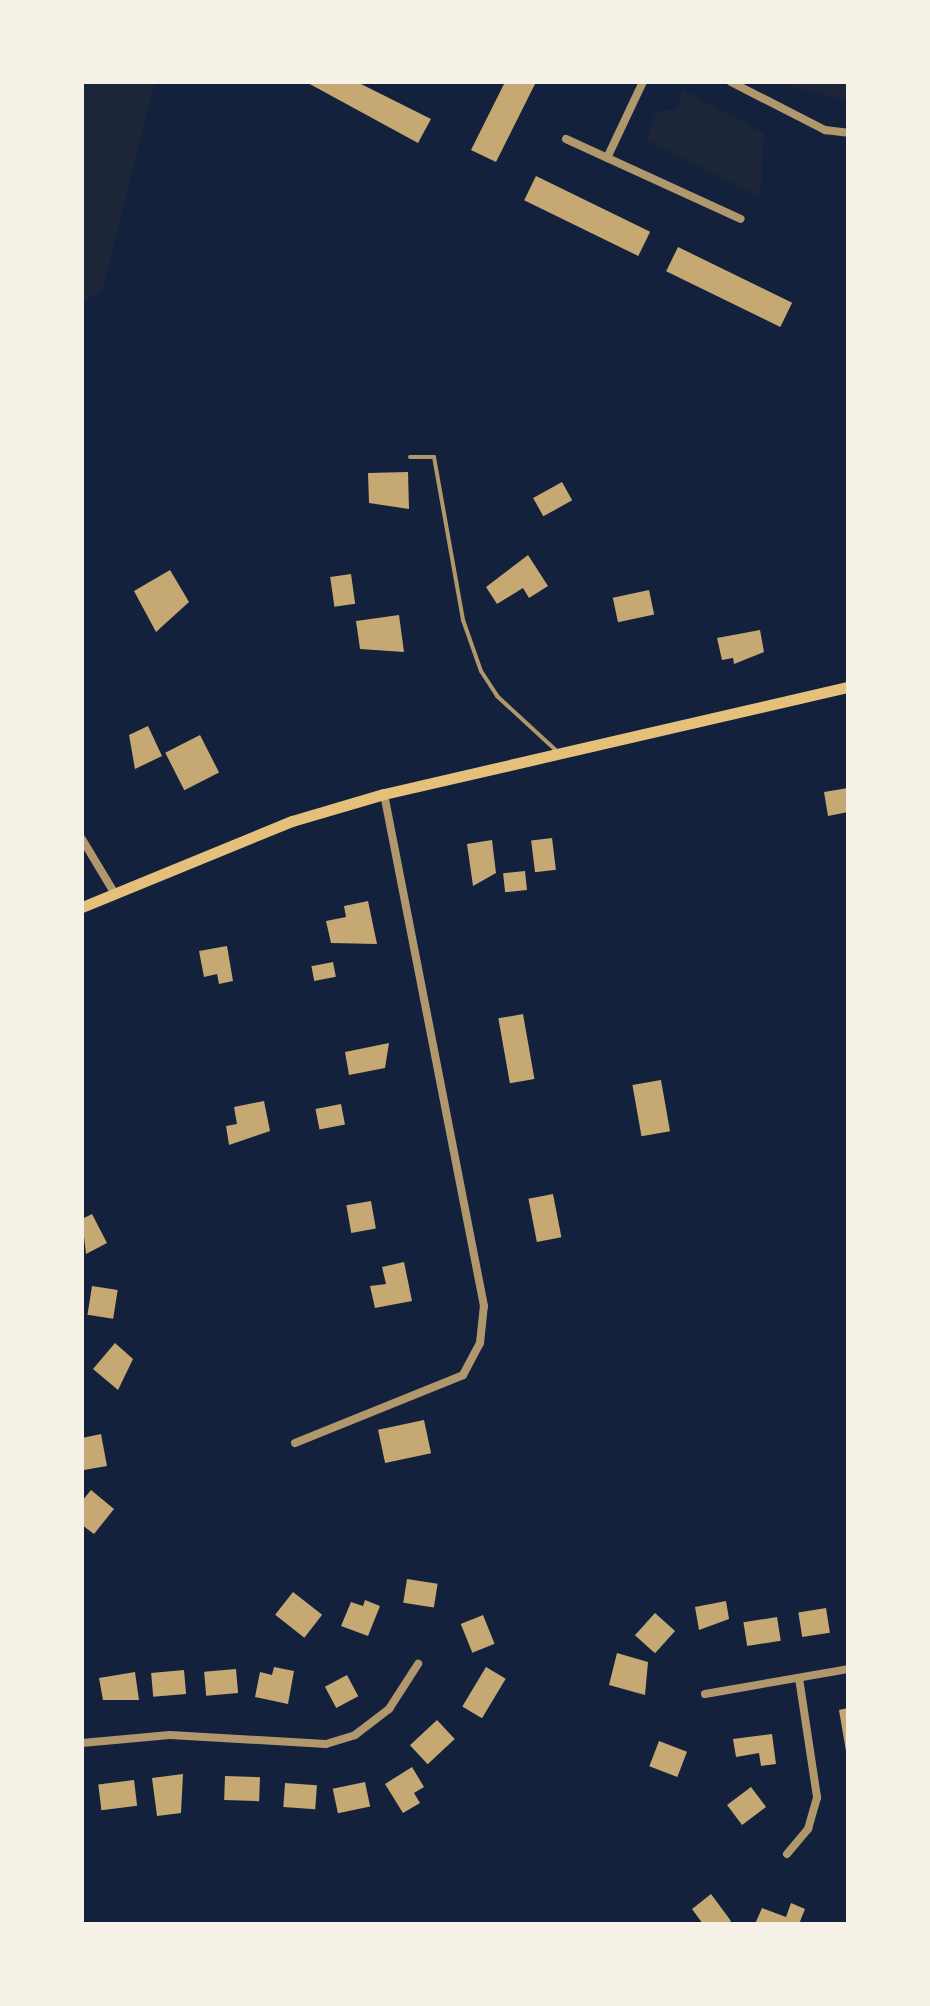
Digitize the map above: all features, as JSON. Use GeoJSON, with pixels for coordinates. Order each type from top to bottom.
{"type":"FeatureCollection","features":[{"type":"Feature","properties":{"kind":"main road"},"geometry":{"type":"LineString","coordinates":[[82,907],[292,821],[384,794],[848,687]]}},
{"type":"Feature","properties":{"kind":"street"},"geometry":{"type":"LineString","coordinates":[[607,158],[643,82]]}},
{"type":"Feature","properties":{"kind":"street"},"geometry":{"type":"LineString","coordinates":[[731,82],[825,130],[848,133]]}},
{"type":"Feature","properties":{"kind":"street"},"geometry":{"type":"LineString","coordinates":[[566,139],[741,219]]}},
{"type":"Feature","properties":{"kind":"street"},"geometry":{"type":"LineString","coordinates":[[295,1443],[463,1375],[480,1343],[484,1306],[384,794]]}},
{"type":"Feature","properties":{"kind":"street"},"geometry":{"type":"LineString","coordinates":[[82,839],[115,894]]}},
{"type":"Feature","properties":{"kind":"street"},"geometry":{"type":"LineString","coordinates":[[82,1743],[170,1735],[326,1744],[355,1735],[389,1709],[418,1664]]}},
{"type":"Feature","properties":{"kind":"street"},"geometry":{"type":"LineString","coordinates":[[705,1694],[848,1669]]}},
{"type":"Feature","properties":{"kind":"street"},"geometry":{"type":"LineString","coordinates":[[787,1854],[808,1829],[817,1797],[799,1678]]}},
{"type":"Feature","properties":{"kind":"lane"},"geometry":{"type":"LineString","coordinates":[[410,457],[434,457],[463,620],[481,671],[497,696],[559,753]]}},
{"type":"Feature","properties":{"kind":"shaded area"},"geometry":{"type":"Polygon","coordinates":[[[82,82],[155,82],[102,291],[82,302],[82,82]]]}},
{"type":"Feature","properties":{"kind":"shaded area"},"geometry":{"type":"Polygon","coordinates":[[[783,82],[848,82],[848,100],[793,87],[783,82]]]}},
{"type":"Feature","properties":{"kind":"shaded area"},"geometry":{"type":"Polygon","coordinates":[[[683,90],[764,133],[760,197],[646,140],[656,113],[677,108],[683,90]]]}},
{"type":"Feature","properties":{"kind":"building"},"geometry":{"type":"Polygon","coordinates":[[[306,82],[357,82],[431,119],[418,143],[306,82]]]}},
{"type":"Feature","properties":{"kind":"building"},"geometry":{"type":"Polygon","coordinates":[[[505,82],[536,82],[496,162],[471,150],[505,82]]]}},
{"type":"Feature","properties":{"kind":"building"},"geometry":{"type":"Polygon","coordinates":[[[536,176],[650,232],[638,256],[524,200],[536,176]]]}},
{"type":"Feature","properties":{"kind":"building"},"geometry":{"type":"Polygon","coordinates":[[[678,247],[792,303],[780,327],[666,271],[678,247]]]}},
{"type":"Feature","properties":{"kind":"building"},"geometry":{"type":"Polygon","coordinates":[[[408,472],[409,509],[369,503],[368,473],[408,472]]]}},
{"type":"Feature","properties":{"kind":"building"},"geometry":{"type":"Polygon","coordinates":[[[562,482],[572,500],[543,516],[533,498],[562,482]]]}},
{"type":"Feature","properties":{"kind":"building"},"geometry":{"type":"Polygon","coordinates":[[[528,555],[548,586],[529,598],[523,588],[497,604],[486,587],[528,555]]]}},
{"type":"Feature","properties":{"kind":"building"},"geometry":{"type":"Polygon","coordinates":[[[170,570],[189,602],[156,632],[134,591],[170,570]]]}},
{"type":"Feature","properties":{"kind":"building"},"geometry":{"type":"Polygon","coordinates":[[[351,574],[355,604],[334,607],[330,577],[351,574]]]}},
{"type":"Feature","properties":{"kind":"building"},"geometry":{"type":"Polygon","coordinates":[[[649,590],[654,614],[618,622],[613,598],[649,590]]]}},
{"type":"Feature","properties":{"kind":"building"},"geometry":{"type":"Polygon","coordinates":[[[399,615],[404,652],[360,649],[356,621],[399,615]]]}},
{"type":"Feature","properties":{"kind":"building"},"geometry":{"type":"Polygon","coordinates":[[[760,630],[764,652],[734,664],[733,658],[722,660],[717,638],[760,630]]]}},
{"type":"Feature","properties":{"kind":"building"},"geometry":{"type":"Polygon","coordinates":[[[148,726],[162,756],[135,769],[129,735],[148,726]]]}},
{"type":"Feature","properties":{"kind":"building"},"geometry":{"type":"Polygon","coordinates":[[[200,735],[219,772],[184,790],[165,753],[200,735]]]}},
{"type":"Feature","properties":{"kind":"building"},"geometry":{"type":"Polygon","coordinates":[[[848,788],[848,812],[828,816],[824,792],[848,788]]]}},
{"type":"Feature","properties":{"kind":"building"},"geometry":{"type":"Polygon","coordinates":[[[552,838],[556,870],[535,872],[531,841],[552,838]]]}},
{"type":"Feature","properties":{"kind":"building"},"geometry":{"type":"Polygon","coordinates":[[[492,840],[496,873],[473,886],[467,844],[492,840]]]}},
{"type":"Feature","properties":{"kind":"building"},"geometry":{"type":"Polygon","coordinates":[[[525,871],[527,890],[505,892],[503,873],[525,871]]]}},
{"type":"Feature","properties":{"kind":"building"},"geometry":{"type":"Polygon","coordinates":[[[368,901],[377,944],[331,943],[326,921],[346,917],[344,906],[368,901]]]}},
{"type":"Feature","properties":{"kind":"building"},"geometry":{"type":"Polygon","coordinates":[[[227,946],[233,981],[219,984],[217,974],[204,977],[199,951],[227,946]]]}},
{"type":"Feature","properties":{"kind":"building"},"geometry":{"type":"Polygon","coordinates":[[[333,962],[336,977],[314,981],[311,966],[333,962]]]}},
{"type":"Feature","properties":{"kind":"building"},"geometry":{"type":"Polygon","coordinates":[[[523,1014],[534,1079],[510,1083],[498,1018],[523,1014]]]}},
{"type":"Feature","properties":{"kind":"building"},"geometry":{"type":"Polygon","coordinates":[[[389,1043],[385,1068],[349,1075],[345,1052],[389,1043]]]}},
{"type":"Feature","properties":{"kind":"building"},"geometry":{"type":"Polygon","coordinates":[[[661,1080],[670,1131],[641,1136],[632,1085],[661,1080]]]}},
{"type":"Feature","properties":{"kind":"building"},"geometry":{"type":"Polygon","coordinates":[[[264,1101],[270,1131],[229,1145],[226,1126],[237,1124],[234,1107],[264,1101]]]}},
{"type":"Feature","properties":{"kind":"building"},"geometry":{"type":"Polygon","coordinates":[[[341,1104],[345,1125],[319,1130],[315,1109],[341,1104]]]}},
{"type":"Feature","properties":{"kind":"building"},"geometry":{"type":"Polygon","coordinates":[[[553,1194],[561,1237],[537,1242],[528,1199],[553,1194]]]}},
{"type":"Feature","properties":{"kind":"building"},"geometry":{"type":"Polygon","coordinates":[[[371,1201],[376,1229],[351,1233],[346,1205],[371,1201]]]}},
{"type":"Feature","properties":{"kind":"building"},"geometry":{"type":"Polygon","coordinates":[[[92,1214],[107,1243],[86,1254],[82,1219],[92,1214]]]}},
{"type":"Feature","properties":{"kind":"building"},"geometry":{"type":"Polygon","coordinates":[[[404,1262],[412,1301],[375,1308],[370,1286],[386,1284],[382,1267],[404,1262]]]}},
{"type":"Feature","properties":{"kind":"building"},"geometry":{"type":"Polygon","coordinates":[[[92,1286],[118,1290],[113,1319],[87,1315],[92,1286]]]}},
{"type":"Feature","properties":{"kind":"building"},"geometry":{"type":"Polygon","coordinates":[[[115,1343],[133,1359],[118,1390],[93,1369],[115,1343]]]}},
{"type":"Feature","properties":{"kind":"building"},"geometry":{"type":"Polygon","coordinates":[[[424,1420],[431,1453],[385,1463],[378,1430],[424,1420]]]}},
{"type":"Feature","properties":{"kind":"building"},"geometry":{"type":"Polygon","coordinates":[[[101,1434],[107,1466],[84,1470],[82,1438],[101,1434]]]}},
{"type":"Feature","properties":{"kind":"building"},"geometry":{"type":"Polygon","coordinates":[[[91,1490],[114,1509],[94,1534],[82,1525],[82,1501],[91,1490]]]}},
{"type":"Feature","properties":{"kind":"building"},"geometry":{"type":"Polygon","coordinates":[[[407,1579],[438,1584],[434,1608],[403,1603],[407,1579]]]}},
{"type":"Feature","properties":{"kind":"building"},"geometry":{"type":"Polygon","coordinates":[[[293,1592],[322,1615],[304,1638],[275,1615],[293,1592]]]}},
{"type":"Feature","properties":{"kind":"building"},"geometry":{"type":"Polygon","coordinates":[[[365,1600],[380,1606],[368,1636],[341,1626],[351,1602],[363,1606],[365,1600]]]}},
{"type":"Feature","properties":{"kind":"building"},"geometry":{"type":"Polygon","coordinates":[[[726,1601],[729,1619],[699,1630],[695,1607],[726,1601]]]}},
{"type":"Feature","properties":{"kind":"building"},"geometry":{"type":"Polygon","coordinates":[[[826,1608],[830,1633],[802,1637],[798,1612],[826,1608]]]}},
{"type":"Feature","properties":{"kind":"building"},"geometry":{"type":"Polygon","coordinates":[[[655,1613],[675,1631],[655,1653],[635,1635],[655,1613]]]}},
{"type":"Feature","properties":{"kind":"building"},"geometry":{"type":"Polygon","coordinates":[[[483,1615],[495,1644],[472,1653],[461,1624],[483,1615]]]}},
{"type":"Feature","properties":{"kind":"building"},"geometry":{"type":"Polygon","coordinates":[[[777,1617],[781,1641],[747,1646],[743,1622],[777,1617]]]}},
{"type":"Feature","properties":{"kind":"building"},"geometry":{"type":"Polygon","coordinates":[[[617,1653],[648,1662],[645,1695],[609,1685],[617,1653]]]}},
{"type":"Feature","properties":{"kind":"building"},"geometry":{"type":"Polygon","coordinates":[[[274,1667],[294,1671],[288,1704],[255,1697],[260,1672],[272,1675],[274,1667]]]}},
{"type":"Feature","properties":{"kind":"building"},"geometry":{"type":"Polygon","coordinates":[[[486,1667],[506,1679],[482,1718],[462,1706],[486,1667]]]}},
{"type":"Feature","properties":{"kind":"building"},"geometry":{"type":"Polygon","coordinates":[[[236,1669],[238,1693],[206,1696],[204,1672],[236,1669]]]}},
{"type":"Feature","properties":{"kind":"building"},"geometry":{"type":"Polygon","coordinates":[[[184,1670],[186,1694],[153,1697],[151,1673],[184,1670]]]}},
{"type":"Feature","properties":{"kind":"building"},"geometry":{"type":"Polygon","coordinates":[[[135,1672],[139,1700],[103,1700],[99,1678],[135,1672]]]}},
{"type":"Feature","properties":{"kind":"building"},"geometry":{"type":"Polygon","coordinates":[[[347,1675],[358,1696],[336,1708],[325,1687],[347,1675]]]}},
{"type":"Feature","properties":{"kind":"building"},"geometry":{"type":"Polygon","coordinates":[[[848,1708],[848,1751],[846,1751],[839,1710],[848,1708]]]}},
{"type":"Feature","properties":{"kind":"building"},"geometry":{"type":"Polygon","coordinates":[[[437,1720],[455,1739],[428,1764],[410,1745],[437,1720]]]}},
{"type":"Feature","properties":{"kind":"building"},"geometry":{"type":"Polygon","coordinates":[[[772,1734],[776,1764],[761,1766],[759,1753],[736,1757],[733,1739],[772,1734]]]}},
{"type":"Feature","properties":{"kind":"building"},"geometry":{"type":"Polygon","coordinates":[[[659,1741],[687,1752],[677,1777],[649,1766],[659,1741]]]}},
{"type":"Feature","properties":{"kind":"building"},"geometry":{"type":"Polygon","coordinates":[[[412,1767],[424,1787],[414,1793],[420,1803],[403,1813],[385,1784],[412,1767]]]}},
{"type":"Feature","properties":{"kind":"building"},"geometry":{"type":"Polygon","coordinates":[[[183,1774],[181,1813],[157,1816],[152,1778],[183,1774]]]}},
{"type":"Feature","properties":{"kind":"building"},"geometry":{"type":"Polygon","coordinates":[[[225,1776],[260,1777],[259,1801],[224,1800],[225,1776]]]}},
{"type":"Feature","properties":{"kind":"building"},"geometry":{"type":"Polygon","coordinates":[[[134,1780],[137,1806],[101,1810],[98,1784],[134,1780]]]}},
{"type":"Feature","properties":{"kind":"building"},"geometry":{"type":"Polygon","coordinates":[[[365,1782],[370,1806],[338,1813],[333,1789],[365,1782]]]}},
{"type":"Feature","properties":{"kind":"building"},"geometry":{"type":"Polygon","coordinates":[[[285,1783],[317,1785],[315,1809],[283,1807],[285,1783]]]}},
{"type":"Feature","properties":{"kind":"building"},"geometry":{"type":"Polygon","coordinates":[[[751,1787],[766,1807],[742,1825],[727,1805],[751,1787]]]}},
{"type":"Feature","properties":{"kind":"building"},"geometry":{"type":"Polygon","coordinates":[[[711,1894],[731,1921],[727,1924],[703,1924],[692,1909],[711,1894]]]}},
{"type":"Feature","properties":{"kind":"building"},"geometry":{"type":"Polygon","coordinates":[[[791,1903],[805,1909],[799,1924],[755,1924],[762,1908],[786,1917],[791,1903]]]}}]}
